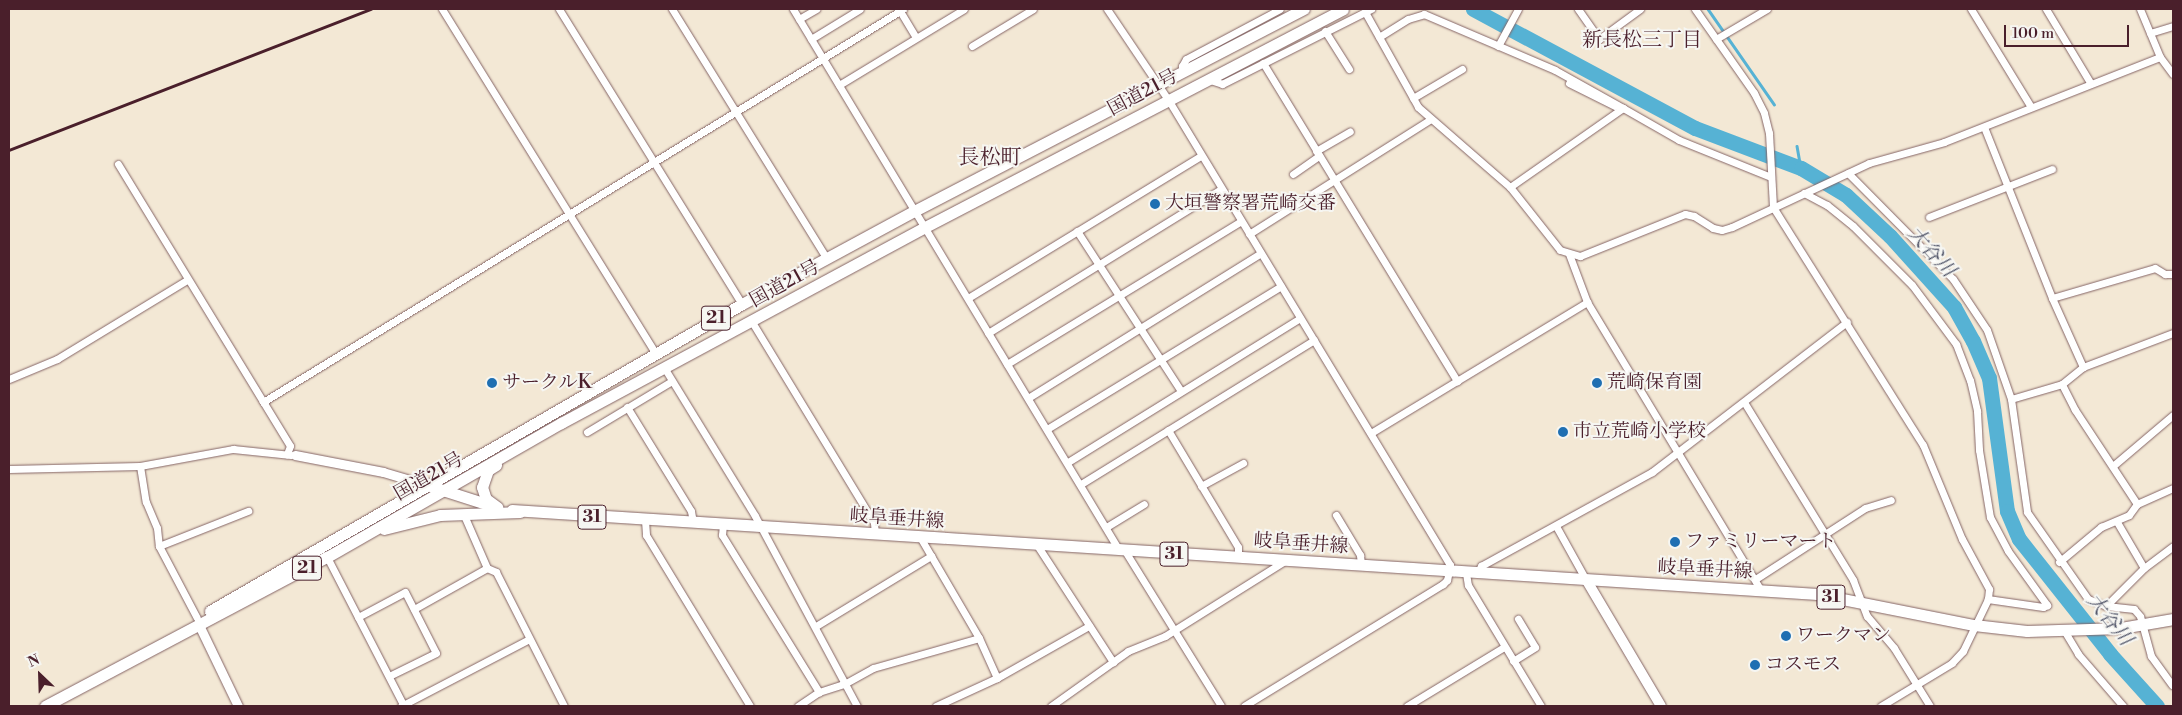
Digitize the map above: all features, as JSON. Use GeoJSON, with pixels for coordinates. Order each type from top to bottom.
{"type":"FeatureCollection","features":[{"type":"Feature","properties":{"kind":"main road","name":"国道21号"},"geometry":{"type":"LineString","coordinates":[[45,706],[198,622],[427,484],[742,304],[914,211],[1304,9]]}},
{"type":"Feature","properties":{"kind":"main road","name":"国道21号"},"geometry":{"type":"LineString","coordinates":[[198,622],[327,557],[561,423],[665,370],[925,227],[1343,9]]}},
{"type":"Feature","properties":{"kind":"main road","name":"21"},"geometry":{"type":"LineString","coordinates":[[497,507],[482,492],[483,478],[488,470],[561,423]]}},
{"type":"Feature","properties":{"kind":"main road","name":"岐阜垂井線"},"geometry":{"type":"LineString","coordinates":[[427,484],[497,507],[520,512],[1286,560],[1587,582],[1761,590],[1861,601],[1974,625],[2068,632],[2121,628],[2173,619]]}},
{"type":"Feature","properties":{"kind":"main road","name":"21"},"geometry":{"type":"LineString","coordinates":[[348,545],[414,520],[462,513],[507,515],[520,512]]}},
{"type":"Feature","properties":{"kind":"main road"},"geometry":{"type":"LineString","coordinates":[[1587,582],[1661,706]]}},
{"type":"Feature","properties":{"kind":"street"},"geometry":{"type":"LineString","coordinates":[[442,9],[655,353]]}},
{"type":"Feature","properties":{"kind":"street"},"geometry":{"type":"LineString","coordinates":[[559,9],[653,164],[742,304]]}},
{"type":"Feature","properties":{"kind":"street"},"geometry":{"type":"LineString","coordinates":[[672,9],[827,259]]}},
{"type":"Feature","properties":{"kind":"street"},"geometry":{"type":"LineString","coordinates":[[793,9],[1007,364],[1122,551],[1175,630],[1221,706]]}},
{"type":"Feature","properties":{"kind":"street"},"geometry":{"type":"LineString","coordinates":[[799,19],[816,9]]}},
{"type":"Feature","properties":{"kind":"street"},"geometry":{"type":"LineString","coordinates":[[811,39],[860,9]]}},
{"type":"Feature","properties":{"kind":"street"},"geometry":{"type":"LineString","coordinates":[[839,85],[964,9]]}},
{"type":"Feature","properties":{"kind":"street"},"geometry":{"type":"LineString","coordinates":[[972,46],[1033,9]]}},
{"type":"Feature","properties":{"kind":"street"},"geometry":{"type":"LineString","coordinates":[[1107,9],[1169,100],[1241,222],[1449,560],[1449,571],[1443,584],[1244,706]]}},
{"type":"Feature","properties":{"kind":"street"},"geometry":{"type":"LineString","coordinates":[[1183,72],[1186,59],[1280,9]]}},
{"type":"Feature","properties":{"kind":"street"},"geometry":{"type":"LineString","coordinates":[[1578,9],[1599,39],[1640,9]]}},
{"type":"Feature","properties":{"kind":"street"},"geometry":{"type":"LineString","coordinates":[[1695,9],[1754,92],[1764,113],[1769,137],[1773,208],[1847,322],[1923,445],[1962,539],[1989,590],[1988,599],[1963,651],[1952,663],[1880,706]]}},
{"type":"Feature","properties":{"kind":"street"},"geometry":{"type":"LineString","coordinates":[[1716,39],[1767,9]]}},
{"type":"Feature","properties":{"kind":"street"},"geometry":{"type":"LineString","coordinates":[[1971,9],[2031,107]]}},
{"type":"Feature","properties":{"kind":"street"},"geometry":{"type":"LineString","coordinates":[[2046,9],[2090,84]]}},
{"type":"Feature","properties":{"kind":"street"},"geometry":{"type":"LineString","coordinates":[[2140,9],[2160,57],[2173,74]]}},
{"type":"Feature","properties":{"kind":"street"},"geometry":{"type":"LineString","coordinates":[[263,402],[737,113],[901,10],[916,38]]}},
{"type":"Feature","properties":{"kind":"street"},"geometry":{"type":"LineString","coordinates":[[1499,44],[1517,10]]}},
{"type":"Feature","properties":{"kind":"street"},"geometry":{"type":"LineString","coordinates":[[1207,79],[1222,84],[1368,11],[1379,37],[1413,98],[1431,119],[1510,187],[1560,250],[1580,256],[1685,214],[1722,230],[1845,174],[1900,152],[1944,142],[2160,57]]}},
{"type":"Feature","properties":{"kind":"street"},"geometry":{"type":"LineString","coordinates":[[1379,37],[1408,19],[1424,14],[1499,44],[1562,74],[1679,140],[1770,174]]}},
{"type":"Feature","properties":{"kind":"street"},"geometry":{"type":"LineString","coordinates":[[2150,33],[2173,26]]}},
{"type":"Feature","properties":{"kind":"street"},"geometry":{"type":"LineString","coordinates":[[1325,31],[1349,69]]}},
{"type":"Feature","properties":{"kind":"street"},"geometry":{"type":"LineString","coordinates":[[1263,63],[1458,382]]}},
{"type":"Feature","properties":{"kind":"street"},"geometry":{"type":"LineString","coordinates":[[1413,98],[1462,69]]}},
{"type":"Feature","properties":{"kind":"street"},"geometry":{"type":"LineString","coordinates":[[1510,187],[1623,108]]}},
{"type":"Feature","properties":{"kind":"street"},"geometry":{"type":"LineString","coordinates":[[1249,234],[1431,119]]}},
{"type":"Feature","properties":{"kind":"street"},"geometry":{"type":"LineString","coordinates":[[1984,127],[2052,298],[2084,367]]}},
{"type":"Feature","properties":{"kind":"street"},"geometry":{"type":"LineString","coordinates":[[1293,174],[1318,153],[1350,131]]}},
{"type":"Feature","properties":{"kind":"street"},"geometry":{"type":"LineString","coordinates":[[968,298],[1201,156]]}},
{"type":"Feature","properties":{"kind":"street"},"geometry":{"type":"LineString","coordinates":[[118,164],[290,446],[291,455]]}},
{"type":"Feature","properties":{"kind":"street"},"geometry":{"type":"LineString","coordinates":[[1929,217],[2052,169]]}},
{"type":"Feature","properties":{"kind":"street"},"geometry":{"type":"LineString","coordinates":[[1845,174],[1953,279],[1987,330],[2011,399],[2026,512],[2088,599],[2106,606],[2134,609],[2143,625],[2151,656],[2172,684]]}},
{"type":"Feature","properties":{"kind":"street"},"geometry":{"type":"LineString","coordinates":[[988,333],[1221,189]]}},
{"type":"Feature","properties":{"kind":"street"},"geometry":{"type":"LineString","coordinates":[[1806,192],[1827,205],[1853,226],[1899,272],[1926,300],[1956,344],[1970,380],[1977,411],[1979,450],[1990,516],[2008,551],[2046,605],[2043,607],[1988,599]]}},
{"type":"Feature","properties":{"kind":"street"},"geometry":{"type":"LineString","coordinates":[[1007,364],[1241,222]]}},
{"type":"Feature","properties":{"kind":"street"},"geometry":{"type":"LineString","coordinates":[[1077,231],[1181,391]]}},
{"type":"Feature","properties":{"kind":"street"},"geometry":{"type":"LineString","coordinates":[[1028,398],[1261,253]]}},
{"type":"Feature","properties":{"kind":"street"},"geometry":{"type":"LineString","coordinates":[[1569,254],[1587,302],[1757,578],[1761,590]]}},
{"type":"Feature","properties":{"kind":"street"},"geometry":{"type":"LineString","coordinates":[[2052,298],[2155,268],[2165,274],[2173,274]]}},
{"type":"Feature","properties":{"kind":"street"},"geometry":{"type":"LineString","coordinates":[[9,379],[57,359],[188,280]]}},
{"type":"Feature","properties":{"kind":"street"},"geometry":{"type":"LineString","coordinates":[[1047,429],[1281,286]]}},
{"type":"Feature","properties":{"kind":"street"},"geometry":{"type":"LineString","coordinates":[[1371,433],[1458,382],[1587,302]]}},
{"type":"Feature","properties":{"kind":"street"},"geometry":{"type":"LineString","coordinates":[[1068,462],[1300,318]]}},
{"type":"Feature","properties":{"kind":"street"},"geometry":{"type":"LineString","coordinates":[[752,322],[874,523],[875,535]]}},
{"type":"Feature","properties":{"kind":"street"},"geometry":{"type":"LineString","coordinates":[[1478,573],[1481,566],[1639,481],[1847,322]]}},
{"type":"Feature","properties":{"kind":"street"},"geometry":{"type":"LineString","coordinates":[[2011,399],[2062,384],[2084,367],[2173,333]]}},
{"type":"Feature","properties":{"kind":"street"},"geometry":{"type":"LineString","coordinates":[[1081,484],[1314,340]]}},
{"type":"Feature","properties":{"kind":"street"},"geometry":{"type":"LineString","coordinates":[[665,370],[761,528],[816,626],[857,706]]}},
{"type":"Feature","properties":{"kind":"street"},"geometry":{"type":"LineString","coordinates":[[587,432],[672,381]]}},
{"type":"Feature","properties":{"kind":"street"},"geometry":{"type":"LineString","coordinates":[[2062,384],[2075,410],[2114,465],[2138,504]]}},
{"type":"Feature","properties":{"kind":"street"},"geometry":{"type":"LineString","coordinates":[[1744,402],[1853,580],[1867,616],[1894,648],[1930,706]]}},
{"type":"Feature","properties":{"kind":"street"},"geometry":{"type":"LineString","coordinates":[[627,407],[691,511],[693,522]]}},
{"type":"Feature","properties":{"kind":"street"},"geometry":{"type":"LineString","coordinates":[[2114,465],[2173,415]]}},
{"type":"Feature","properties":{"kind":"street"},"geometry":{"type":"LineString","coordinates":[[1168,430],[1238,547],[1238,557]]}},
{"type":"Feature","properties":{"kind":"street"},"geometry":{"type":"LineString","coordinates":[[9,469],[140,466],[233,450],[291,455],[366,468],[427,484]]}},
{"type":"Feature","properties":{"kind":"street"},"geometry":{"type":"LineString","coordinates":[[1201,486],[1243,463]]}},
{"type":"Feature","properties":{"kind":"street"},"geometry":{"type":"LineString","coordinates":[[140,466],[146,502],[156,528],[159,546],[238,706]]}},
{"type":"Feature","properties":{"kind":"street"},"geometry":{"type":"LineString","coordinates":[[2060,562],[2101,527],[2117,522],[2129,515],[2138,504],[2173,488]]}},
{"type":"Feature","properties":{"kind":"street"},"geometry":{"type":"LineString","coordinates":[[1757,578],[1826,536],[1865,508],[1891,500]]}},
{"type":"Feature","properties":{"kind":"street"},"geometry":{"type":"LineString","coordinates":[[1108,526],[1144,504]]}},
{"type":"Feature","properties":{"kind":"street"},"geometry":{"type":"LineString","coordinates":[[159,546],[248,511]]}},
{"type":"Feature","properties":{"kind":"street"},"geometry":{"type":"LineString","coordinates":[[462,513],[487,568],[496,572],[564,706]]}},
{"type":"Feature","properties":{"kind":"street"},"geometry":{"type":"LineString","coordinates":[[1336,515],[1360,555],[1360,565]]}},
{"type":"Feature","properties":{"kind":"street"},"geometry":{"type":"LineString","coordinates":[[645,520],[646,535],[750,706]]}},
{"type":"Feature","properties":{"kind":"street"},"geometry":{"type":"LineString","coordinates":[[2117,522],[2144,568]]}},
{"type":"Feature","properties":{"kind":"street"},"geometry":{"type":"LineString","coordinates":[[722,525],[722,535],[818,692]]}},
{"type":"Feature","properties":{"kind":"street"},"geometry":{"type":"LineString","coordinates":[[1556,526],[1587,582]]}},
{"type":"Feature","properties":{"kind":"street"},"geometry":{"type":"LineString","coordinates":[[920,538],[980,638],[997,678]]}},
{"type":"Feature","properties":{"kind":"street"},"geometry":{"type":"LineString","coordinates":[[1037,545],[1113,662]]}},
{"type":"Feature","properties":{"kind":"street"},"geometry":{"type":"LineString","coordinates":[[2106,606],[2144,568],[2173,546]]}},
{"type":"Feature","properties":{"kind":"street"},"geometry":{"type":"LineString","coordinates":[[816,626],[931,556]]}},
{"type":"Feature","properties":{"kind":"street"},"geometry":{"type":"LineString","coordinates":[[327,557],[389,676],[402,706],[529,639]]}},
{"type":"Feature","properties":{"kind":"street"},"geometry":{"type":"LineString","coordinates":[[1051,706],[1113,662],[1175,630],[1286,560]]}},
{"type":"Feature","properties":{"kind":"street"},"geometry":{"type":"LineString","coordinates":[[414,609],[487,568]]}},
{"type":"Feature","properties":{"kind":"street"},"geometry":{"type":"LineString","coordinates":[[1466,573],[1468,585],[1540,706]]}},
{"type":"Feature","properties":{"kind":"street"},"geometry":{"type":"LineString","coordinates":[[358,617],[405,592],[414,609],[436,653],[389,676]]}},
{"type":"Feature","properties":{"kind":"street"},"geometry":{"type":"LineString","coordinates":[[1513,661],[1535,647],[1518,619]]}},
{"type":"Feature","properties":{"kind":"street"},"geometry":{"type":"LineString","coordinates":[[936,706],[997,678],[1089,626]]}},
{"type":"Feature","properties":{"kind":"street"},"geometry":{"type":"LineString","coordinates":[[2068,632],[2078,654],[2123,706]]}},
{"type":"Feature","properties":{"kind":"street"},"geometry":{"type":"LineString","coordinates":[[798,706],[818,692],[846,683],[874,668],[980,638]]}},
{"type":"Feature","properties":{"kind":"street"},"geometry":{"type":"LineString","coordinates":[[1407,706],[1504,647]]}},
{"type":"Feature","properties":{"kind":"waterway","name":"大谷川"},"geometry":{"type":"LineString","coordinates":[[1473,9],[1695,128],[1801,168],[1846,195],[1890,236],[1954,307],[1973,341],[1989,378],[2007,511],[2019,539],[2110,654],[2157,706]]}},
{"type":"Feature","properties":{"kind":"waterway"},"geometry":{"type":"LineString","coordinates":[[1708,9],[1774,104]]}},
{"type":"Feature","properties":{"kind":"waterway"},"geometry":{"type":"LineString","coordinates":[[1797,146],[1801,168]]}},
{"type":"Feature","properties":{"kind":"railway"},"geometry":{"type":"LineString","coordinates":[[9,150],[371,9]]}},
{"type":"Feature","properties":{"kind":"place","name":"大垣警察署荒崎交番"},"geometry":{"type":"Point","coordinates":[1155,204]}},
{"type":"Feature","properties":{"kind":"place","name":"サークルK"},"geometry":{"type":"Point","coordinates":[492,383]}},
{"type":"Feature","properties":{"kind":"place","name":"荒崎保育園"},"geometry":{"type":"Point","coordinates":[1597,383]}},
{"type":"Feature","properties":{"kind":"place","name":"市立荒崎小学校"},"geometry":{"type":"Point","coordinates":[1563,432]}},
{"type":"Feature","properties":{"kind":"place","name":"ファミリーマート"},"geometry":{"type":"Point","coordinates":[1675,542]}},
{"type":"Feature","properties":{"kind":"place","name":"ワークマン"},"geometry":{"type":"Point","coordinates":[1786,636]}},
{"type":"Feature","properties":{"kind":"place","name":"コスモス"},"geometry":{"type":"Point","coordinates":[1755,665]}},
{"type":"Feature","properties":{"kind":"district","name":"新長松三丁目"},"geometry":{"type":"Point","coordinates":[1642,40]}},
{"type":"Feature","properties":{"kind":"district","name":"長松町"},"geometry":{"type":"Point","coordinates":[990,158]}}]}
